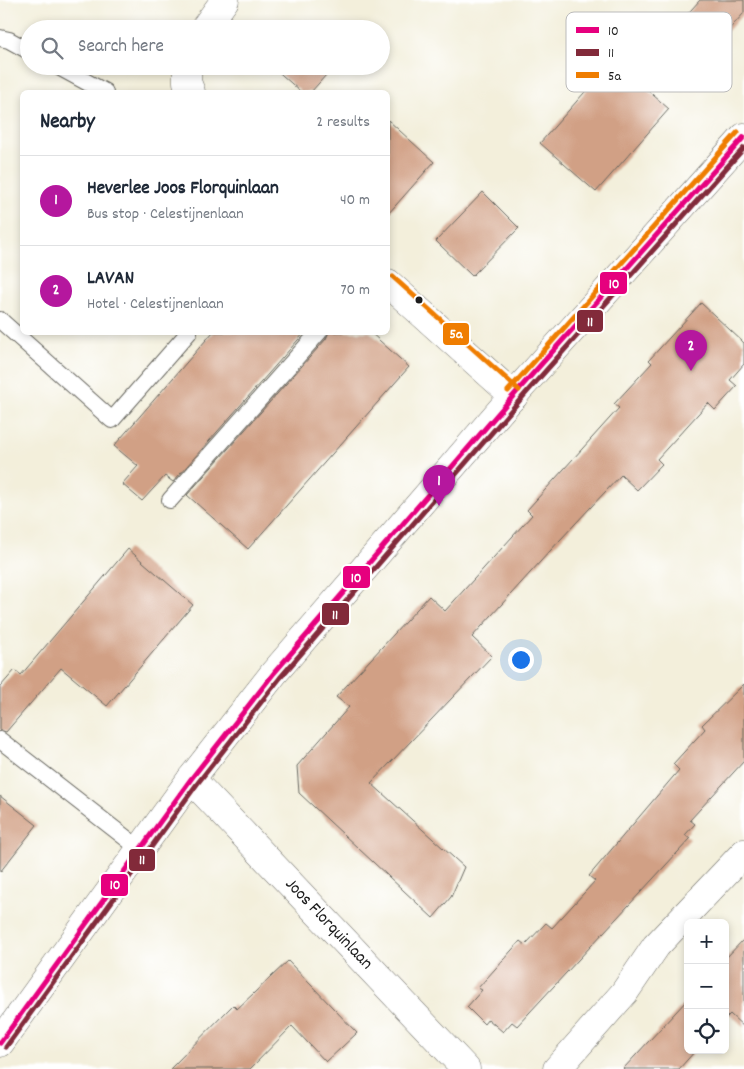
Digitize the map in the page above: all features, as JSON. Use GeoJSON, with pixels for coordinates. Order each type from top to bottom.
{"type":"FeatureCollection","features":[{"type":"Feature","properties":{"kind":"street"},"geometry":{"type":"LineString","coordinates":[[210,20],[224,0]]}},
{"type":"Feature","properties":{"kind":"street"},"geometry":{"type":"LineString","coordinates":[[187,75],[190,90]]}},
{"type":"Feature","properties":{"kind":"street"},"geometry":{"type":"LineString","coordinates":[[0,1043],[190,780],[274,673],[514,396],[744,138]]}},
{"type":"Feature","properties":{"kind":"street"},"geometry":{"type":"LineString","coordinates":[[390,285],[514,396]]}},
{"type":"Feature","properties":{"kind":"street","name":"Joos Florquinlaan"},"geometry":{"type":"LineString","coordinates":[[190,780],[466,1069]]}},
{"type":"Feature","properties":{"kind":"street"},"geometry":{"type":"LineString","coordinates":[[557,1069],[624,993],[656,946],[744,853]]}},
{"type":"Feature","properties":{"kind":"lane"},"geometry":{"type":"LineString","coordinates":[[0,38],[9,40],[20,46]]}},
{"type":"Feature","properties":{"kind":"lane"},"geometry":{"type":"LineString","coordinates":[[74,75],[102,90]]}},
{"type":"Feature","properties":{"kind":"lane"},"geometry":{"type":"LineString","coordinates":[[0,320],[112,420],[186,335]]}},
{"type":"Feature","properties":{"kind":"lane"},"geometry":{"type":"LineString","coordinates":[[170,500],[316,335]]}},
{"type":"Feature","properties":{"kind":"lane"},"geometry":{"type":"LineString","coordinates":[[0,740],[140,849]]}},
{"type":"Feature","properties":{"kind":"building"},"geometry":{"type":"Polygon","coordinates":[[[700,0],[744,0],[744,13],[732,26],[732,12],[689,12],[700,0]]]}},
{"type":"Feature","properties":{"kind":"building"},"geometry":{"type":"Polygon","coordinates":[[[282,75],[326,75],[313,90],[299,90],[282,75]]]}},
{"type":"Feature","properties":{"kind":"building"},"geometry":{"type":"Polygon","coordinates":[[[585,92],[650,92],[669,109],[596,192],[540,143],[585,92]]]}},
{"type":"Feature","properties":{"kind":"building"},"geometry":{"type":"Polygon","coordinates":[[[390,122],[434,162],[390,212],[390,122]]]}},
{"type":"Feature","properties":{"kind":"building"},"geometry":{"type":"Polygon","coordinates":[[[483,192],[519,228],[472,276],[436,241],[483,192]]]}},
{"type":"Feature","properties":{"kind":"building"},"geometry":{"type":"Polygon","coordinates":[[[701,303],[744,343],[744,364],[730,380],[737,386],[715,410],[708,403],[657,459],[662,464],[637,490],[621,475],[560,540],[472,637],[492,656],[371,783],[464,867],[451,897],[433,918],[299,793],[297,766],[349,707],[336,697],[429,596],[445,611],[532,515],[527,510],[619,408],[614,404],[652,363],[649,360],[701,303]]]}},
{"type":"Feature","properties":{"kind":"building"},"geometry":{"type":"Polygon","coordinates":[[[210,335],[302,335],[173,482],[165,476],[142,501],[122,484],[138,466],[114,446],[210,335]]]}},
{"type":"Feature","properties":{"kind":"building"},"geometry":{"type":"Polygon","coordinates":[[[328,335],[373,335],[409,367],[248,549],[187,495],[328,335]]]}},
{"type":"Feature","properties":{"kind":"building"},"geometry":{"type":"Polygon","coordinates":[[[128,549],[193,605],[107,706],[61,668],[6,732],[0,730],[0,687],[15,670],[21,675],[128,549]]]}},
{"type":"Feature","properties":{"kind":"building"},"geometry":{"type":"Polygon","coordinates":[[[744,684],[744,761],[690,820],[695,824],[685,835],[690,839],[517,1026],[512,1022],[503,1032],[488,1019],[484,1024],[467,1007],[482,990],[478,988],[520,941],[525,945],[546,923],[552,928],[595,881],[589,876],[679,770],[673,764],[705,729],[702,725],[744,684]]]}},
{"type":"Feature","properties":{"kind":"building"},"geometry":{"type":"Polygon","coordinates":[[[0,796],[37,825],[0,872],[0,796]]]}},
{"type":"Feature","properties":{"kind":"building"},"geometry":{"type":"Polygon","coordinates":[[[744,939],[744,1027],[729,1015],[729,955],[744,939]]]}},
{"type":"Feature","properties":{"kind":"building"},"geometry":{"type":"Polygon","coordinates":[[[288,961],[357,1033],[326,1062],[292,1026],[250,1069],[170,1069],[233,1005],[237,1009],[288,961]]]}},
{"type":"Feature","properties":{"kind":"building"},"geometry":{"type":"Polygon","coordinates":[[[684,1003],[684,1054],[692,1054],[679,1069],[623,1069],[684,1003]]]}},
{"type":"Feature","properties":{"kind":"transit line","name":"5a"},"geometry":{"type":"LineString","coordinates":[[508,391],[738,132]]}},
{"type":"Feature","properties":{"kind":"transit line","name":"10"},"geometry":{"type":"LineString","coordinates":[[0,1043],[191,779],[274,673],[520,388],[744,137]]}},
{"type":"Feature","properties":{"kind":"transit line","name":"11"},"geometry":{"type":"LineString","coordinates":[[6,1047],[197,784],[280,678],[526,393],[744,148]]}},
{"type":"Feature","properties":{"kind":"transit line","name":"5a"},"geometry":{"type":"LineString","coordinates":[[393,277],[519,390]]}},
{"type":"Feature","properties":{"kind":"place","name":"LAVAN"},"geometry":{"type":"Point","coordinates":[691,371]}},
{"type":"Feature","properties":{"kind":"place","name":"Heverlee Joos Florquinlaan"},"geometry":{"type":"Point","coordinates":[439,506]}}]}
